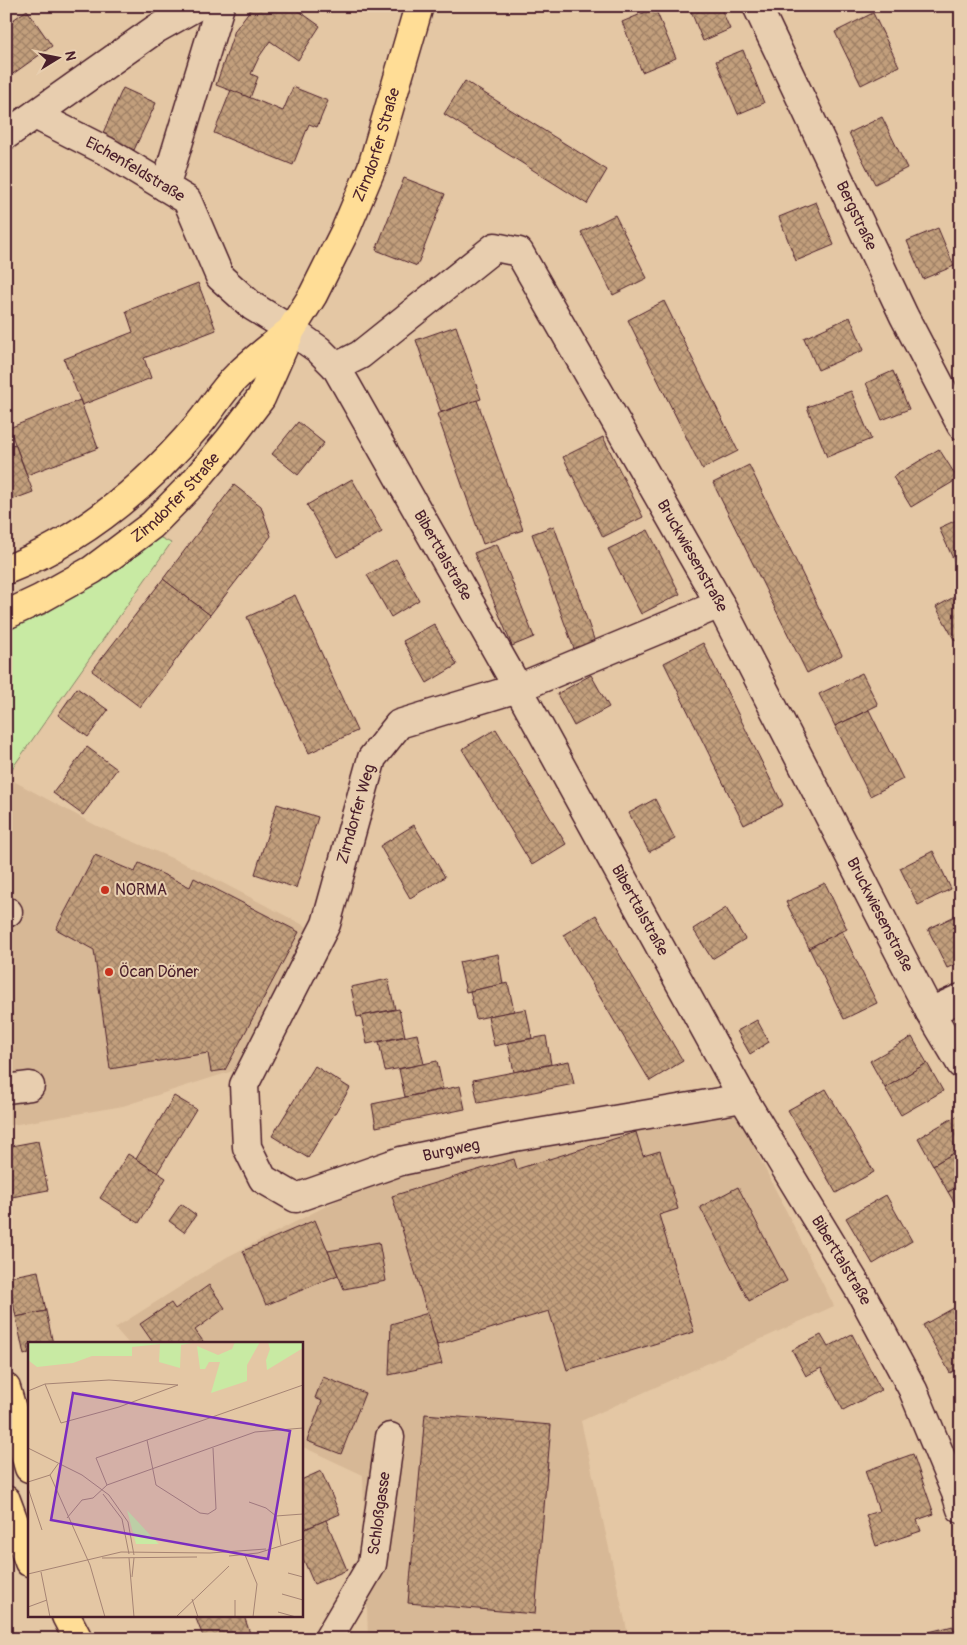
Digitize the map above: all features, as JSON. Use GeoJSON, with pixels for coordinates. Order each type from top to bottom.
{"type":"FeatureCollection","features":[{"type":"Feature","properties":{"kind":"main road","name":"Zirndorfer Straße"},"geometry":{"type":"LineString","coordinates":[[6,615],[40,599],[92,570],[152,525],[194,482],[261,398],[291,330],[313,296],[345,231],[372,167],[419,6]]}},
{"type":"Feature","properties":{"kind":"main road","name":"Zirndorfer Straße"},"geometry":{"type":"LineString","coordinates":[[6,570],[61,544],[103,518],[138,489],[199,424],[236,377],[291,330]]}},
{"type":"Feature","properties":{"kind":"main road"},"geometry":{"type":"LineString","coordinates":[[6,1388],[28,1465]]}},
{"type":"Feature","properties":{"kind":"main road"},"geometry":{"type":"LineString","coordinates":[[6,1500],[28,1559]]}},
{"type":"Feature","properties":{"kind":"street"},"geometry":{"type":"LineString","coordinates":[[6,135],[156,29],[197,6]]}},
{"type":"Feature","properties":{"kind":"street"},"geometry":{"type":"LineString","coordinates":[[165,187],[220,6]]}},
{"type":"Feature","properties":{"kind":"street","name":"Bergstraße"},"geometry":{"type":"LineString","coordinates":[[757,6],[904,316],[961,425]]}},
{"type":"Feature","properties":{"kind":"street","name":"Eichenfeldstraße"},"geometry":{"type":"LineString","coordinates":[[35,115],[106,151],[187,200],[220,277],[252,306],[291,330]]}},
{"type":"Feature","properties":{"kind":"street","name":"Bruckwiesenstraße"},"geometry":{"type":"LineString","coordinates":[[336,367],[360,355],[495,247],[519,252],[720,604],[930,1012],[961,1064]]}},
{"type":"Feature","properties":{"kind":"street","name":"Biberttalstraße"},"geometry":{"type":"LineString","coordinates":[[291,330],[319,350],[336,367],[518,688],[743,1098],[860,1291],[913,1390],[961,1509]]}},
{"type":"Feature","properties":{"kind":"street","name":"Zirndorfer Weg"},"geometry":{"type":"LineString","coordinates":[[244,1085],[326,924],[372,758],[399,724],[518,688],[720,604]]}},
{"type":"Feature","properties":{"kind":"street"},"geometry":{"type":"LineString","coordinates":[[930,1012],[961,998]]}},
{"type":"Feature","properties":{"kind":"street","name":"Burgweg"},"geometry":{"type":"LineString","coordinates":[[244,1085],[247,1147],[263,1179],[296,1198],[411,1159],[514,1137],[743,1098]]}},
{"type":"Feature","properties":{"kind":"street","name":"Schloßgasse"},"geometry":{"type":"LineString","coordinates":[[328,1639],[372,1564],[390,1437]]}},
{"type":"Feature","properties":{"kind":"shaded area"},"geometry":{"type":"Polygon","coordinates":[[[6,777],[97,826],[190,866],[309,928],[239,1069],[123,1106],[6,1126],[6,777]]]}},
{"type":"Feature","properties":{"kind":"shaded area"},"geometry":{"type":"Polygon","coordinates":[[[735,1109],[834,1306],[581,1421],[629,1639],[368,1639],[363,1475],[302,1446],[302,1342],[127,1342],[115,1328],[227,1257],[377,1180],[615,1126],[735,1109]]]}},
{"type":"Feature","properties":{"kind":"green space"},"geometry":{"type":"Polygon","coordinates":[[[157,536],[171,543],[6,777],[6,629],[45,614],[157,536]]]}},
{"type":"Feature","properties":{"kind":"building"},"geometry":{"type":"Polygon","coordinates":[[[253,6],[292,6],[320,26],[298,60],[270,41],[259,57],[251,74],[258,77],[250,98],[216,85],[235,30],[253,6]]]}},
{"type":"Feature","properties":{"kind":"building"},"geometry":{"type":"Polygon","coordinates":[[[697,6],[720,6],[730,29],[703,41],[690,9],[697,6]]]}},
{"type":"Feature","properties":{"kind":"building"},"geometry":{"type":"Polygon","coordinates":[[[655,8],[676,58],[642,72],[622,22],[655,8]]]}},
{"type":"Feature","properties":{"kind":"building"},"geometry":{"type":"Polygon","coordinates":[[[27,10],[52,46],[10,76],[6,71],[6,25],[27,10]]]}},
{"type":"Feature","properties":{"kind":"building"},"geometry":{"type":"Polygon","coordinates":[[[873,13],[899,66],[861,85],[835,32],[873,13]]]}},
{"type":"Feature","properties":{"kind":"building"},"geometry":{"type":"Polygon","coordinates":[[[743,50],[764,103],[738,114],[716,61],[743,50]]]}},
{"type":"Feature","properties":{"kind":"building"},"geometry":{"type":"Polygon","coordinates":[[[465,81],[607,170],[587,204],[444,114],[465,81]]]}},
{"type":"Feature","properties":{"kind":"building"},"geometry":{"type":"Polygon","coordinates":[[[293,87],[328,101],[317,127],[309,124],[293,165],[214,133],[231,90],[283,111],[293,87]]]}},
{"type":"Feature","properties":{"kind":"building"},"geometry":{"type":"Polygon","coordinates":[[[123,88],[156,103],[134,150],[102,135],[123,88]]]}},
{"type":"Feature","properties":{"kind":"building"},"geometry":{"type":"Polygon","coordinates":[[[882,117],[907,168],[875,184],[849,133],[882,117]]]}},
{"type":"Feature","properties":{"kind":"building"},"geometry":{"type":"Polygon","coordinates":[[[404,178],[445,194],[417,266],[376,250],[404,178]]]}},
{"type":"Feature","properties":{"kind":"building"},"geometry":{"type":"Polygon","coordinates":[[[816,202],[834,245],[796,261],[779,217],[816,202]]]}},
{"type":"Feature","properties":{"kind":"building"},"geometry":{"type":"Polygon","coordinates":[[[615,215],[647,278],[613,295],[581,232],[615,215]]]}},
{"type":"Feature","properties":{"kind":"building"},"geometry":{"type":"Polygon","coordinates":[[[938,228],[954,266],[923,279],[907,241],[938,228]]]}},
{"type":"Feature","properties":{"kind":"building"},"geometry":{"type":"Polygon","coordinates":[[[198,283],[216,330],[144,358],[151,378],[82,405],[64,359],[133,332],[126,311],[198,283]]]}},
{"type":"Feature","properties":{"kind":"building"},"geometry":{"type":"Polygon","coordinates":[[[664,301],[738,451],[702,469],[628,320],[664,301]]]}},
{"type":"Feature","properties":{"kind":"building"},"geometry":{"type":"Polygon","coordinates":[[[850,317],[864,350],[818,370],[804,338],[850,317]]]}},
{"type":"Feature","properties":{"kind":"building"},"geometry":{"type":"Polygon","coordinates":[[[456,326],[481,399],[441,412],[416,340],[456,326]]]}},
{"type":"Feature","properties":{"kind":"building"},"geometry":{"type":"Polygon","coordinates":[[[893,371],[909,409],[882,420],[866,383],[893,371]]]}},
{"type":"Feature","properties":{"kind":"building"},"geometry":{"type":"Polygon","coordinates":[[[851,391],[871,439],[827,457],[807,407],[851,391]]]}},
{"type":"Feature","properties":{"kind":"building"},"geometry":{"type":"Polygon","coordinates":[[[80,400],[98,448],[27,475],[9,428],[80,400]]]}},
{"type":"Feature","properties":{"kind":"building"},"geometry":{"type":"Polygon","coordinates":[[[477,400],[523,530],[483,544],[437,414],[477,400]]]}},
{"type":"Feature","properties":{"kind":"building"},"geometry":{"type":"Polygon","coordinates":[[[298,422],[324,443],[298,475],[272,454],[298,422]]]}},
{"type":"Feature","properties":{"kind":"building"},"geometry":{"type":"Polygon","coordinates":[[[603,437],[643,517],[603,537],[563,457],[603,437]]]}},
{"type":"Feature","properties":{"kind":"building"},"geometry":{"type":"Polygon","coordinates":[[[15,444],[33,492],[6,502],[6,447],[15,444]]]}},
{"type":"Feature","properties":{"kind":"building"},"geometry":{"type":"Polygon","coordinates":[[[939,449],[958,479],[911,507],[893,477],[939,449]]]}},
{"type":"Feature","properties":{"kind":"building"},"geometry":{"type":"Polygon","coordinates":[[[749,465],[842,655],[807,673],[713,483],[749,465]]]}},
{"type":"Feature","properties":{"kind":"building"},"geometry":{"type":"Polygon","coordinates":[[[352,479],[382,532],[337,557],[307,505],[352,479]]]}},
{"type":"Feature","properties":{"kind":"building"},"geometry":{"type":"Polygon","coordinates":[[[234,485],[261,506],[271,536],[210,615],[163,579],[234,485]]]}},
{"type":"Feature","properties":{"kind":"building"},"geometry":{"type":"Polygon","coordinates":[[[961,518],[961,563],[956,565],[939,528],[961,518]]]}},
{"type":"Feature","properties":{"kind":"building"},"geometry":{"type":"Polygon","coordinates":[[[554,526],[595,642],[574,649],[532,534],[554,526]]]}},
{"type":"Feature","properties":{"kind":"building"},"geometry":{"type":"Polygon","coordinates":[[[648,530],[680,594],[641,614],[608,549],[648,530]]]}},
{"type":"Feature","properties":{"kind":"building"},"geometry":{"type":"Polygon","coordinates":[[[497,544],[534,637],[512,646],[474,553],[497,544]]]}},
{"type":"Feature","properties":{"kind":"building"},"geometry":{"type":"Polygon","coordinates":[[[396,559],[419,600],[391,617],[367,575],[396,559]]]}},
{"type":"Feature","properties":{"kind":"building"},"geometry":{"type":"Polygon","coordinates":[[[163,579],[210,615],[140,707],[92,671],[163,579]]]}},
{"type":"Feature","properties":{"kind":"building"},"geometry":{"type":"Polygon","coordinates":[[[961,593],[961,638],[955,641],[936,607],[961,593]]]}},
{"type":"Feature","properties":{"kind":"building"},"geometry":{"type":"Polygon","coordinates":[[[295,595],[357,731],[309,753],[247,617],[295,595]]]}},
{"type":"Feature","properties":{"kind":"building"},"geometry":{"type":"Polygon","coordinates":[[[434,624],[457,665],[427,683],[403,641],[434,624]]]}},
{"type":"Feature","properties":{"kind":"building"},"geometry":{"type":"Polygon","coordinates":[[[703,643],[783,805],[744,825],[664,663],[703,643]]]}},
{"type":"Feature","properties":{"kind":"building"},"geometry":{"type":"Polygon","coordinates":[[[862,673],[878,705],[835,726],[819,694],[862,673]]]}},
{"type":"Feature","properties":{"kind":"building"},"geometry":{"type":"Polygon","coordinates":[[[591,675],[609,707],[574,726],[557,694],[591,675]]]}},
{"type":"Feature","properties":{"kind":"building"},"geometry":{"type":"Polygon","coordinates":[[[77,688],[108,710],[88,737],[58,715],[77,688]]]}},
{"type":"Feature","properties":{"kind":"building"},"geometry":{"type":"Polygon","coordinates":[[[869,710],[903,779],[870,796],[835,726],[869,710]]]}},
{"type":"Feature","properties":{"kind":"building"},"geometry":{"type":"Polygon","coordinates":[[[496,729],[566,844],[532,865],[462,749],[496,729]]]}},
{"type":"Feature","properties":{"kind":"building"},"geometry":{"type":"Polygon","coordinates":[[[87,747],[117,769],[83,815],[53,793],[87,747]]]}},
{"type":"Feature","properties":{"kind":"building"},"geometry":{"type":"Polygon","coordinates":[[[655,799],[675,839],[649,852],[629,813],[655,799]]]}},
{"type":"Feature","properties":{"kind":"building"},"geometry":{"type":"Polygon","coordinates":[[[277,804],[318,817],[296,888],[255,874],[277,804]]]}},
{"type":"Feature","properties":{"kind":"building"},"geometry":{"type":"Polygon","coordinates":[[[414,825],[445,877],[410,898],[380,846],[414,825]]]}},
{"type":"Feature","properties":{"kind":"building"},"geometry":{"type":"Polygon","coordinates":[[[933,851],[951,889],[918,905],[900,868],[933,851]]]}},
{"type":"Feature","properties":{"kind":"building"},"geometry":{"type":"Polygon","coordinates":[[[95,855],[135,872],[139,863],[190,887],[194,878],[299,932],[225,1070],[211,1072],[208,1053],[110,1069],[94,950],[56,929],[95,855]]]}},
{"type":"Feature","properties":{"kind":"building"},"geometry":{"type":"Polygon","coordinates":[[[825,883],[847,929],[809,948],[786,902],[825,883]]]}},
{"type":"Feature","properties":{"kind":"building"},"geometry":{"type":"Polygon","coordinates":[[[726,908],[745,939],[712,959],[693,929],[726,908]]]}},
{"type":"Feature","properties":{"kind":"building"},"geometry":{"type":"Polygon","coordinates":[[[596,915],[683,1061],[650,1081],[563,935],[596,915]]]}},
{"type":"Feature","properties":{"kind":"building"},"geometry":{"type":"Polygon","coordinates":[[[955,916],[961,928],[961,962],[947,968],[928,929],[955,916]]]}},
{"type":"Feature","properties":{"kind":"building"},"geometry":{"type":"Polygon","coordinates":[[[842,931],[877,1003],[844,1019],[809,948],[842,931]]]}},
{"type":"Feature","properties":{"kind":"building"},"geometry":{"type":"Polygon","coordinates":[[[498,954],[503,984],[466,992],[459,962],[498,954]]]}},
{"type":"Feature","properties":{"kind":"building"},"geometry":{"type":"Polygon","coordinates":[[[388,979],[395,1009],[357,1017],[351,987],[388,979]]]}},
{"type":"Feature","properties":{"kind":"building"},"geometry":{"type":"Polygon","coordinates":[[[508,983],[514,1011],[476,1019],[470,991],[508,983]]]}},
{"type":"Feature","properties":{"kind":"building"},"geometry":{"type":"Polygon","coordinates":[[[399,1009],[405,1036],[367,1044],[361,1016],[399,1009]]]}},
{"type":"Feature","properties":{"kind":"building"},"geometry":{"type":"Polygon","coordinates":[[[526,1009],[532,1038],[494,1046],[488,1016],[526,1009]]]}},
{"type":"Feature","properties":{"kind":"building"},"geometry":{"type":"Polygon","coordinates":[[[757,1020],[769,1042],[750,1054],[737,1031],[757,1020]]]}},
{"type":"Feature","properties":{"kind":"building"},"geometry":{"type":"Polygon","coordinates":[[[417,1034],[424,1064],[385,1071],[379,1042],[417,1034]]]}},
{"type":"Feature","properties":{"kind":"building"},"geometry":{"type":"Polygon","coordinates":[[[546,1036],[551,1064],[514,1072],[508,1043],[546,1036]]]}},
{"type":"Feature","properties":{"kind":"building"},"geometry":{"type":"Polygon","coordinates":[[[912,1037],[927,1063],[885,1088],[870,1061],[912,1037]]]}},
{"type":"Feature","properties":{"kind":"building"},"geometry":{"type":"Polygon","coordinates":[[[437,1061],[443,1089],[405,1097],[399,1069],[437,1061]]]}},
{"type":"Feature","properties":{"kind":"building"},"geometry":{"type":"Polygon","coordinates":[[[569,1061],[574,1084],[478,1103],[473,1080],[569,1061]]]}},
{"type":"Feature","properties":{"kind":"building"},"geometry":{"type":"Polygon","coordinates":[[[927,1063],[943,1091],[901,1115],[885,1088],[927,1063]]]}},
{"type":"Feature","properties":{"kind":"building"},"geometry":{"type":"Polygon","coordinates":[[[315,1066],[350,1088],[308,1158],[272,1136],[315,1066]]]}},
{"type":"Feature","properties":{"kind":"building"},"geometry":{"type":"Polygon","coordinates":[[[460,1086],[465,1109],[376,1127],[372,1104],[460,1086]]]}},
{"type":"Feature","properties":{"kind":"building"},"geometry":{"type":"Polygon","coordinates":[[[826,1089],[874,1172],[836,1193],[788,1110],[826,1089]]]}},
{"type":"Feature","properties":{"kind":"building"},"geometry":{"type":"Polygon","coordinates":[[[174,1096],[196,1109],[157,1173],[136,1159],[174,1096]]]}},
{"type":"Feature","properties":{"kind":"building"},"geometry":{"type":"Polygon","coordinates":[[[960,1114],[961,1149],[933,1165],[918,1138],[960,1114]]]}},
{"type":"Feature","properties":{"kind":"building"},"geometry":{"type":"Polygon","coordinates":[[[636,1132],[643,1156],[660,1151],[678,1209],[659,1215],[694,1332],[567,1370],[549,1311],[437,1345],[392,1196],[514,1159],[517,1169],[636,1132]]]}},
{"type":"Feature","properties":{"kind":"building"},"geometry":{"type":"Polygon","coordinates":[[[38,1141],[48,1190],[12,1197],[6,1168],[6,1147],[38,1141]]]}},
{"type":"Feature","properties":{"kind":"building"},"geometry":{"type":"Polygon","coordinates":[[[961,1149],[961,1185],[948,1192],[933,1165],[961,1149]]]}},
{"type":"Feature","properties":{"kind":"building"},"geometry":{"type":"Polygon","coordinates":[[[128,1154],[166,1178],[139,1223],[100,1198],[128,1154]]]}},
{"type":"Feature","properties":{"kind":"building"},"geometry":{"type":"Polygon","coordinates":[[[961,1185],[961,1214],[948,1192],[961,1185]]]}},
{"type":"Feature","properties":{"kind":"building"},"geometry":{"type":"Polygon","coordinates":[[[738,1187],[787,1281],[749,1301],[700,1207],[738,1187]]]}},
{"type":"Feature","properties":{"kind":"building"},"geometry":{"type":"Polygon","coordinates":[[[886,1195],[912,1241],[873,1264],[846,1218],[886,1195]]]}},
{"type":"Feature","properties":{"kind":"building"},"geometry":{"type":"Polygon","coordinates":[[[181,1204],[196,1215],[184,1232],[169,1221],[181,1204]]]}},
{"type":"Feature","properties":{"kind":"building"},"geometry":{"type":"Polygon","coordinates":[[[315,1220],[338,1275],[266,1305],[243,1251],[315,1220]]]}},
{"type":"Feature","properties":{"kind":"building"},"geometry":{"type":"Polygon","coordinates":[[[379,1242],[386,1281],[344,1289],[328,1251],[379,1242]]]}},
{"type":"Feature","properties":{"kind":"building"},"geometry":{"type":"Polygon","coordinates":[[[38,1271],[46,1311],[16,1317],[8,1277],[38,1271]]]}},
{"type":"Feature","properties":{"kind":"building"},"geometry":{"type":"Polygon","coordinates":[[[209,1285],[225,1308],[195,1330],[204,1342],[153,1342],[140,1324],[171,1303],[175,1309],[209,1285]]]}},
{"type":"Feature","properties":{"kind":"building"},"geometry":{"type":"Polygon","coordinates":[[[961,1304],[961,1367],[950,1373],[923,1325],[961,1304]]]}},
{"type":"Feature","properties":{"kind":"building"},"geometry":{"type":"Polygon","coordinates":[[[46,1311],[53,1342],[28,1342],[28,1353],[24,1355],[16,1317],[46,1311]]]}},
{"type":"Feature","properties":{"kind":"building"},"geometry":{"type":"Polygon","coordinates":[[[428,1313],[442,1364],[389,1375],[391,1324],[428,1313]]]}},
{"type":"Feature","properties":{"kind":"building"},"geometry":{"type":"Polygon","coordinates":[[[852,1334],[881,1390],[843,1410],[821,1368],[806,1376],[792,1350],[821,1335],[828,1347],[852,1334]]]}},
{"type":"Feature","properties":{"kind":"building"},"geometry":{"type":"Polygon","coordinates":[[[323,1377],[365,1393],[341,1454],[307,1441],[322,1401],[315,1398],[323,1377]]]}},
{"type":"Feature","properties":{"kind":"building"},"geometry":{"type":"Polygon","coordinates":[[[425,1414],[551,1425],[535,1614],[408,1603],[425,1414]]]}},
{"type":"Feature","properties":{"kind":"building"},"geometry":{"type":"Polygon","coordinates":[[[913,1454],[934,1514],[917,1520],[921,1531],[876,1546],[866,1515],[879,1511],[865,1471],[913,1454]]]}},
{"type":"Feature","properties":{"kind":"building"},"geometry":{"type":"Polygon","coordinates":[[[321,1471],[340,1514],[305,1529],[302,1522],[302,1480],[321,1471]]]}},
{"type":"Feature","properties":{"kind":"building"},"geometry":{"type":"Polygon","coordinates":[[[326,1520],[347,1570],[314,1584],[302,1556],[302,1531],[326,1520]]]}},
{"type":"Feature","properties":{"kind":"building"},"geometry":{"type":"Polygon","coordinates":[[[196,1618],[245,1618],[252,1639],[204,1639],[196,1618]]]}},
{"type":"Feature","properties":{"kind":"building"},"geometry":{"type":"Polygon","coordinates":[[[953,1626],[956,1639],[901,1639],[953,1626]]]}},
{"type":"Feature","properties":{"kind":"place","name":"NORMA"},"geometry":{"type":"Point","coordinates":[105,890]}},
{"type":"Feature","properties":{"kind":"place","name":"Öcan Döner"},"geometry":{"type":"Point","coordinates":[109,972]}}]}
